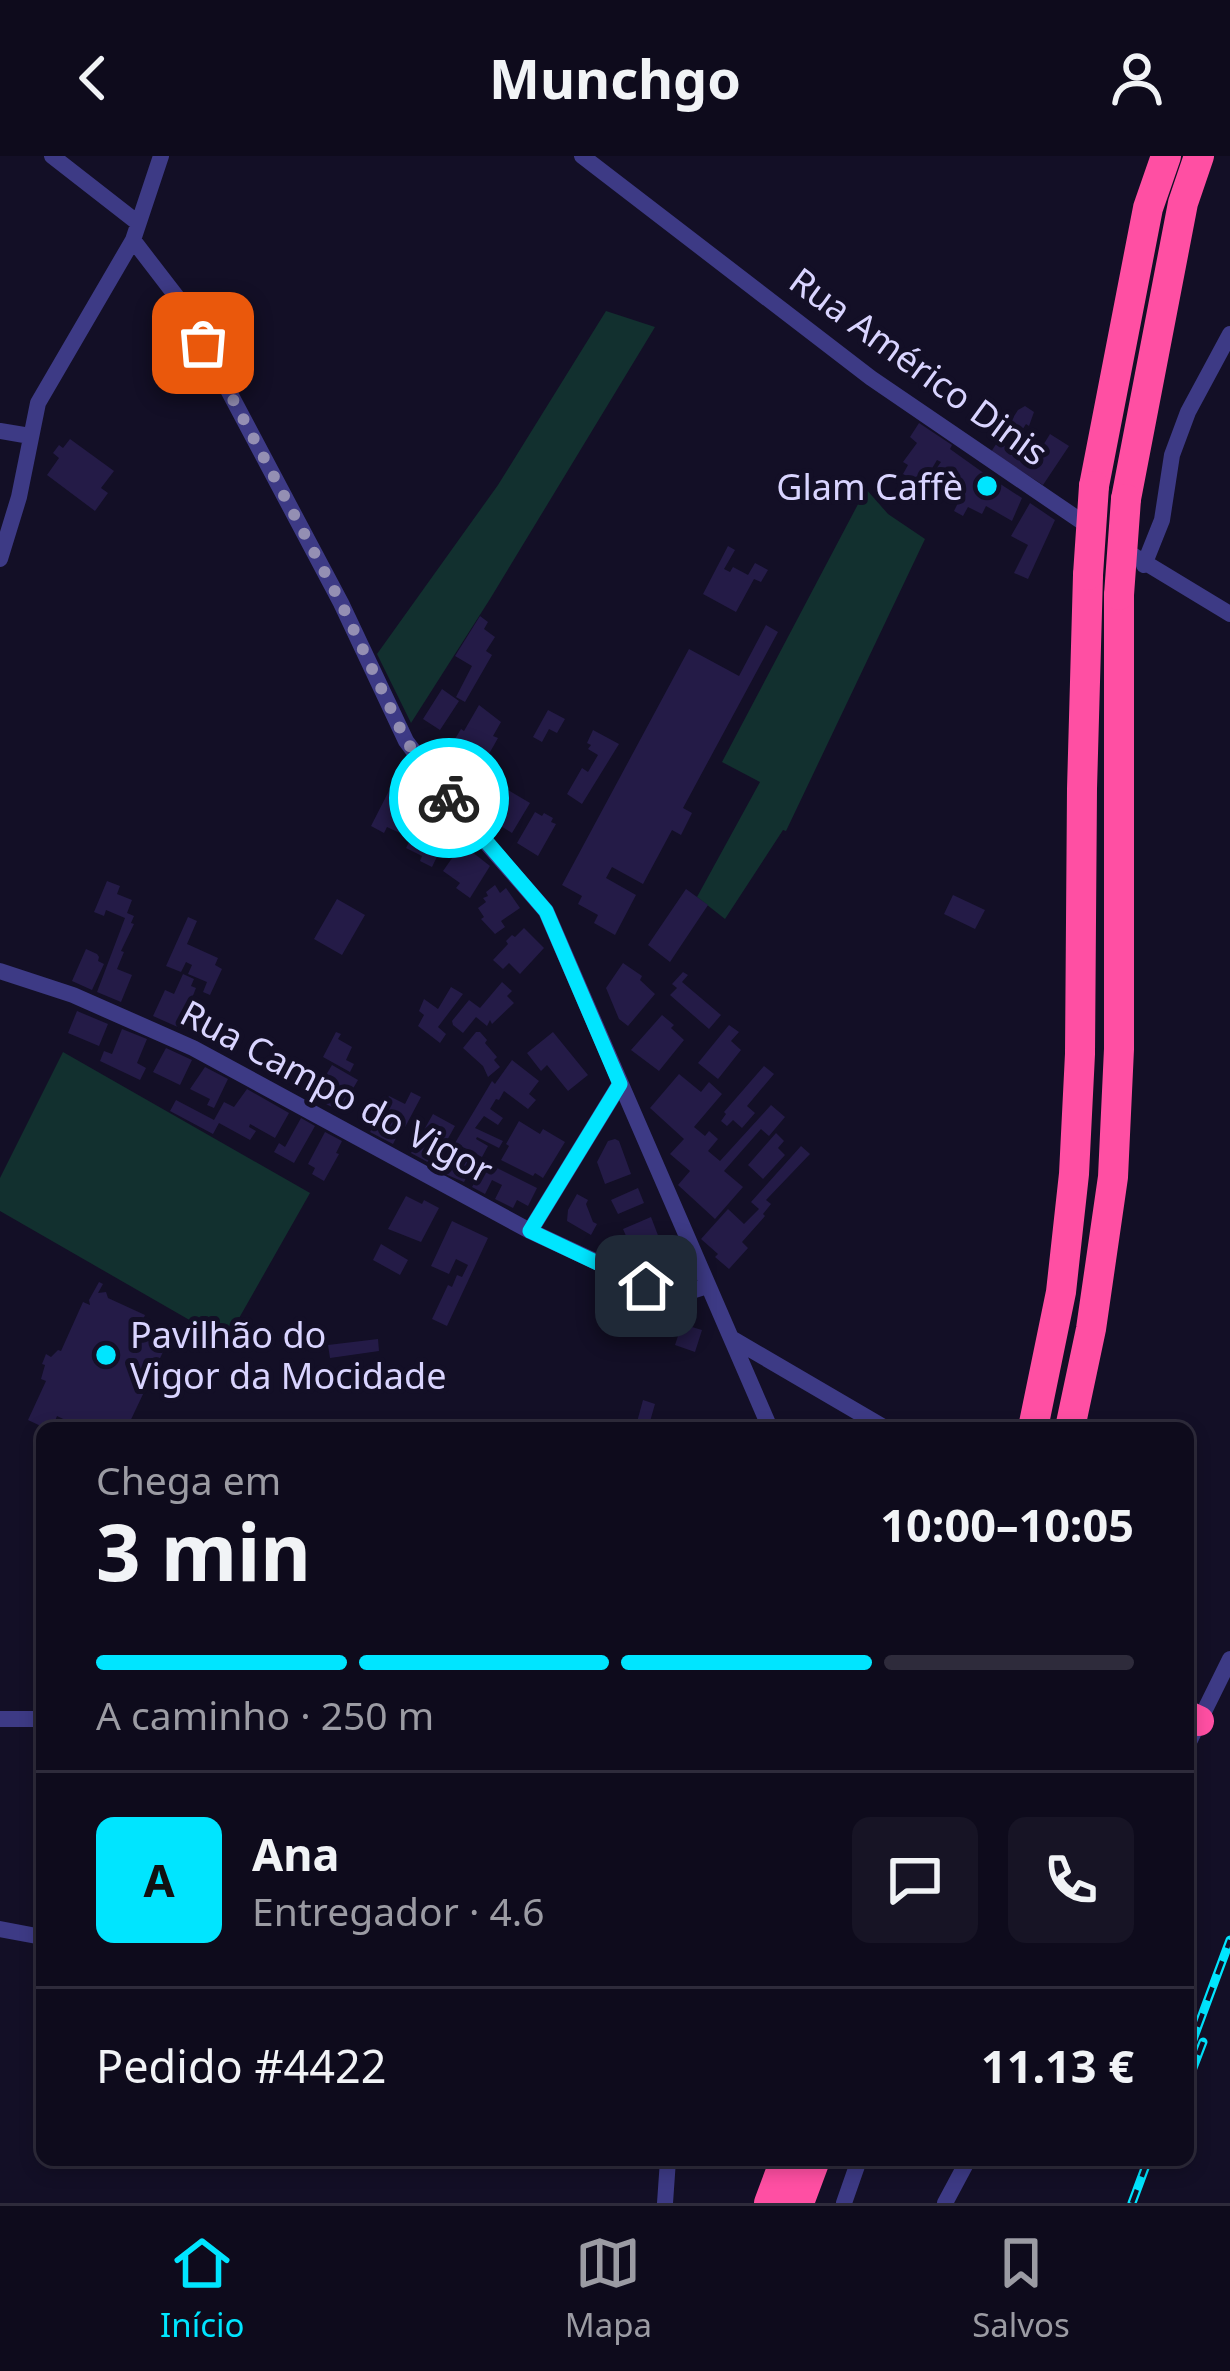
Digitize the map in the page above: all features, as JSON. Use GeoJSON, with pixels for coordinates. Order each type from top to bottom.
{"type":"FeatureCollection","features":[{"type":"Feature","properties":{"kind":"highway"},"geometry":{"type":"LineString","coordinates":[[1035,1422],[1060,1292],[1074,1174],[1094,486],[1148,208],[1166,156]]}},
{"type":"Feature","properties":{"kind":"highway"},"geometry":{"type":"LineString","coordinates":[[1071,1422],[1091,1329],[1113,1177],[1119,1048],[1119,595],[1126,499],[1183,203],[1199,156]]}},
{"type":"Feature","properties":{"kind":"highway"},"geometry":{"type":"LineString","coordinates":[[769,2203],[783,2166]]}},
{"type":"Feature","properties":{"kind":"highway"},"geometry":{"type":"LineString","coordinates":[[800,2203],[813,2166]]}},
{"type":"Feature","properties":{"kind":"street"},"geometry":{"type":"LineString","coordinates":[[52,156],[135,232],[183,305],[341,603],[406,741],[461,814],[546,911],[767,1422]]}},
{"type":"Feature","properties":{"kind":"street"},"geometry":{"type":"LineString","coordinates":[[0,559],[19,497],[38,404],[135,232],[161,156]]}},
{"type":"Feature","properties":{"kind":"street","name":"Rua Américo Dinis"},"geometry":{"type":"LineString","coordinates":[[581,156],[871,378],[1144,565],[1230,614]]}},
{"type":"Feature","properties":{"kind":"street"},"geometry":{"type":"LineString","coordinates":[[1144,565],[1162,520],[1172,454],[1188,412],[1230,334]]}},
{"type":"Feature","properties":{"kind":"street"},"geometry":{"type":"LineString","coordinates":[[0,431],[30,436]]}},
{"type":"Feature","properties":{"kind":"street","name":"Rua Campo do Vigor"},"geometry":{"type":"LineString","coordinates":[[0,971],[73,995],[193,1048],[530,1231],[646,1286],[688,1292],[707,1286]]}},
{"type":"Feature","properties":{"kind":"street"},"geometry":{"type":"LineString","coordinates":[[530,1231],[620,1084]]}},
{"type":"Feature","properties":{"kind":"street"},"geometry":{"type":"LineString","coordinates":[[730,1338],[877,1422]]}},
{"type":"Feature","properties":{"kind":"street"},"geometry":{"type":"LineString","coordinates":[[1194,1725],[1223,1685],[1230,1659]]}},
{"type":"Feature","properties":{"kind":"street"},"geometry":{"type":"LineString","coordinates":[[0,1719],[36,1719]]}},
{"type":"Feature","properties":{"kind":"street"},"geometry":{"type":"LineString","coordinates":[[0,1929],[36,1936]]}},
{"type":"Feature","properties":{"kind":"street"},"geometry":{"type":"LineString","coordinates":[[668,2166],[668,2202]]}},
{"type":"Feature","properties":{"kind":"street"},"geometry":{"type":"LineString","coordinates":[[844,2203],[857,2166]]}},
{"type":"Feature","properties":{"kind":"street"},"geometry":{"type":"LineString","coordinates":[[945,2203],[965,2166]]}},
{"type":"Feature","properties":{"kind":"green space"},"geometry":{"type":"Polygon","coordinates":[[[606,311],[655,327],[411,723],[377,654],[498,485],[606,311]]]}},
{"type":"Feature","properties":{"kind":"green space"},"geometry":{"type":"Polygon","coordinates":[[[866,489],[888,514],[925,539],[786,831],[725,919],[697,897],[760,782],[722,762],[866,489]]]}},
{"type":"Feature","properties":{"kind":"green space"},"geometry":{"type":"Polygon","coordinates":[[[63,1052],[310,1193],[226,1341],[0,1211],[0,1178],[63,1052]]]}},
{"type":"Feature","properties":{"kind":"building"},"geometry":{"type":"Polygon","coordinates":[[[1025,406],[1034,412],[1012,446],[1034,460],[1050,434],[1069,446],[1043,485],[991,452],[1025,406]]]}},
{"type":"Feature","properties":{"kind":"building"},"geometry":{"type":"Polygon","coordinates":[[[919,423],[1022,498],[1012,521],[986,506],[982,514],[968,507],[963,516],[954,511],[965,489],[936,469],[941,462],[937,460],[922,485],[903,474],[908,465],[903,462],[917,443],[910,437],[919,423]]]}},
{"type":"Feature","properties":{"kind":"building"},"geometry":{"type":"Polygon","coordinates":[[[70,439],[114,471],[101,488],[108,493],[95,511],[47,475],[59,458],[53,453],[70,439]]]}},
{"type":"Feature","properties":{"kind":"building"},"geometry":{"type":"Polygon","coordinates":[[[1030,503],[1055,520],[1028,579],[1014,573],[1028,545],[1011,536],[1030,503]]]}},
{"type":"Feature","properties":{"kind":"building"},"geometry":{"type":"Polygon","coordinates":[[[728,546],[735,550],[724,569],[730,572],[733,567],[748,575],[755,563],[768,570],[761,582],[754,579],[736,612],[703,594],[728,546]]]}},
{"type":"Feature","properties":{"kind":"building"},"geometry":{"type":"Polygon","coordinates":[[[480,616],[488,622],[484,629],[495,637],[486,651],[492,655],[465,702],[456,697],[472,666],[455,656],[480,616]]]}},
{"type":"Feature","properties":{"kind":"building"},"geometry":{"type":"Polygon","coordinates":[[[766,625],[778,632],[683,808],[692,813],[681,835],[672,830],[643,884],[612,867],[606,878],[636,895],[615,935],[594,923],[598,915],[578,904],[582,896],[562,885],[689,649],[739,676],[766,625]]]}},
{"type":"Feature","properties":{"kind":"building"},"geometry":{"type":"Polygon","coordinates":[[[442,689],[459,701],[440,730],[423,719],[442,689]]]}},
{"type":"Feature","properties":{"kind":"building"},"geometry":{"type":"Polygon","coordinates":[[[479,705],[501,722],[493,736],[498,738],[476,777],[447,752],[479,705]]]}},
{"type":"Feature","properties":{"kind":"building"},"geometry":{"type":"Polygon","coordinates":[[[548,710],[565,719],[557,733],[549,729],[542,742],[533,737],[548,710]]]}},
{"type":"Feature","properties":{"kind":"building"},"geometry":{"type":"Polygon","coordinates":[[[593,730],[619,744],[582,804],[567,794],[582,768],[588,772],[598,755],[588,749],[593,730]]]}},
{"type":"Feature","properties":{"kind":"building"},"geometry":{"type":"Polygon","coordinates":[[[395,779],[423,794],[402,834],[371,826],[395,779]]]}},
{"type":"Feature","properties":{"kind":"building"},"geometry":{"type":"Polygon","coordinates":[[[508,790],[530,803],[512,833],[492,816],[508,790]]]}},
{"type":"Feature","properties":{"kind":"building"},"geometry":{"type":"Polygon","coordinates":[[[535,812],[553,818],[556,824],[538,856],[517,843],[535,812]]]}},
{"type":"Feature","properties":{"kind":"building"},"geometry":{"type":"Polygon","coordinates":[[[424,813],[450,830],[432,867],[406,848],[424,813]]]}},
{"type":"Feature","properties":{"kind":"building"},"geometry":{"type":"Polygon","coordinates":[[[462,844],[490,866],[470,898],[443,871],[462,844]]]}},
{"type":"Feature","properties":{"kind":"building"},"geometry":{"type":"Polygon","coordinates":[[[107,881],[120,886],[117,894],[132,900],[127,913],[134,916],[117,969],[132,975],[121,1002],[97,992],[125,918],[106,910],[104,916],[94,912],[107,881]]]}},
{"type":"Feature","properties":{"kind":"building"},"geometry":{"type":"Polygon","coordinates":[[[495,885],[500,893],[506,888],[520,908],[501,921],[505,927],[495,934],[478,908],[495,885]]]}},
{"type":"Feature","properties":{"kind":"building"},"geometry":{"type":"Polygon","coordinates":[[[686,889],[708,905],[670,962],[648,945],[686,889]]]}},
{"type":"Feature","properties":{"kind":"building"},"geometry":{"type":"Polygon","coordinates":[[[953,895],[985,910],[975,929],[944,914],[953,895]]]}},
{"type":"Feature","properties":{"kind":"building"},"geometry":{"type":"Polygon","coordinates":[[[337,899],[365,915],[342,955],[314,939],[337,899]]]}},
{"type":"Feature","properties":{"kind":"building"},"geometry":{"type":"Polygon","coordinates":[[[188,917],[197,921],[187,944],[218,958],[215,965],[222,969],[210,995],[203,992],[207,982],[188,974],[192,965],[186,962],[181,972],[166,966],[188,917]]]}},
{"type":"Feature","properties":{"kind":"building"},"geometry":{"type":"Polygon","coordinates":[[[524,928],[544,948],[520,974],[509,963],[503,969],[493,960],[506,941],[524,928]]]}},
{"type":"Feature","properties":{"kind":"building"},"geometry":{"type":"Polygon","coordinates":[[[86,949],[104,964],[92,990],[72,981],[86,949]]]}},
{"type":"Feature","properties":{"kind":"building"},"geometry":{"type":"Polygon","coordinates":[[[623,963],[642,976],[640,980],[655,994],[628,1026],[619,1019],[606,988],[623,963]]]}},
{"type":"Feature","properties":{"kind":"building"},"geometry":{"type":"Polygon","coordinates":[[[683,972],[688,975],[682,982],[721,1015],[709,1029],[670,995],[677,988],[672,984],[683,972]]]}},
{"type":"Feature","properties":{"kind":"building"},"geometry":{"type":"Polygon","coordinates":[[[183,974],[194,979],[191,986],[196,988],[180,1028],[153,1016],[165,990],[174,994],[183,974]]]}},
{"type":"Feature","properties":{"kind":"building"},"geometry":{"type":"Polygon","coordinates":[[[502,982],[512,991],[507,996],[514,1003],[492,1024],[490,1020],[487,1026],[476,1017],[463,1033],[453,1025],[469,1000],[480,1008],[502,982]]]}},
{"type":"Feature","properties":{"kind":"building"},"geometry":{"type":"Polygon","coordinates":[[[451,987],[463,994],[438,1027],[446,1034],[440,1043],[418,1026],[424,1015],[419,1011],[424,999],[438,1009],[451,987]]]}},
{"type":"Feature","properties":{"kind":"building"},"geometry":{"type":"Polygon","coordinates":[[[77,1011],[108,1024],[99,1046],[68,1033],[77,1011]]]}},
{"type":"Feature","properties":{"kind":"building"},"geometry":{"type":"Polygon","coordinates":[[[662,1015],[684,1040],[659,1071],[631,1050],[662,1015]]]}},
{"type":"Feature","properties":{"kind":"building"},"geometry":{"type":"Polygon","coordinates":[[[729,1025],[739,1032],[731,1041],[741,1050],[718,1079],[698,1063],[729,1025]]]}},
{"type":"Feature","properties":{"kind":"building"},"geometry":{"type":"Polygon","coordinates":[[[122,1029],[147,1039],[137,1063],[146,1068],[140,1080],[100,1061],[104,1051],[112,1054],[122,1029]]]}},
{"type":"Feature","properties":{"kind":"building"},"geometry":{"type":"Polygon","coordinates":[[[336,1032],[341,1034],[338,1039],[352,1047],[346,1060],[354,1064],[350,1072],[323,1057],[336,1032]]]}},
{"type":"Feature","properties":{"kind":"building"},"geometry":{"type":"Polygon","coordinates":[[[476,1032],[487,1040],[500,1067],[488,1077],[463,1048],[476,1032]]]}},
{"type":"Feature","properties":{"kind":"building"},"geometry":{"type":"Polygon","coordinates":[[[553,1032],[588,1075],[568,1091],[547,1065],[541,1071],[527,1053],[553,1032]]]}},
{"type":"Feature","properties":{"kind":"building"},"geometry":{"type":"Polygon","coordinates":[[[166,1048],[192,1060],[180,1085],[153,1072],[166,1048]]]}},
{"type":"Feature","properties":{"kind":"building"},"geometry":{"type":"Polygon","coordinates":[[[512,1060],[539,1081],[529,1094],[536,1100],[528,1109],[504,1091],[496,1099],[490,1109],[503,1118],[498,1125],[484,1116],[475,1128],[503,1141],[499,1148],[477,1137],[488,1146],[482,1157],[455,1143],[492,1081],[495,1084],[512,1060]]]}},
{"type":"Feature","properties":{"kind":"building"},"geometry":{"type":"Polygon","coordinates":[[[332,1065],[358,1080],[340,1111],[318,1100],[325,1088],[320,1085],[332,1065]]]}},
{"type":"Feature","properties":{"kind":"building"},"geometry":{"type":"Polygon","coordinates":[[[764,1066],[774,1074],[747,1106],[755,1113],[742,1128],[733,1120],[727,1126],[721,1121],[724,1112],[764,1066]]]}},
{"type":"Feature","properties":{"kind":"building"},"geometry":{"type":"Polygon","coordinates":[[[205,1067],[228,1079],[214,1108],[207,1105],[210,1099],[190,1089],[205,1067]]]}},
{"type":"Feature","properties":{"kind":"building"},"geometry":{"type":"Polygon","coordinates":[[[679,1074],[701,1092],[709,1082],[722,1094],[694,1127],[718,1139],[708,1151],[720,1161],[771,1105],[785,1117],[769,1136],[761,1129],[724,1171],[743,1187],[715,1219],[678,1185],[690,1171],[670,1154],[684,1139],[650,1108],[679,1074]]]}},
{"type":"Feature","properties":{"kind":"building"},"geometry":{"type":"Polygon","coordinates":[[[247,1089],[289,1113],[275,1138],[250,1124],[256,1131],[250,1140],[219,1123],[213,1134],[170,1111],[176,1100],[214,1120],[224,1102],[234,1107],[247,1089]]]}},
{"type":"Feature","properties":{"kind":"building"},"geometry":{"type":"Polygon","coordinates":[[[411,1092],[421,1097],[393,1144],[370,1132],[389,1096],[405,1104],[411,1092]]]}},
{"type":"Feature","properties":{"kind":"building"},"geometry":{"type":"Polygon","coordinates":[[[433,1114],[455,1126],[433,1165],[411,1153],[433,1114]]]}},
{"type":"Feature","properties":{"kind":"building"},"geometry":{"type":"Polygon","coordinates":[[[301,1118],[315,1126],[294,1163],[274,1152],[279,1143],[285,1147],[301,1118]]]}},
{"type":"Feature","properties":{"kind":"building"},"geometry":{"type":"Polygon","coordinates":[[[519,1121],[565,1142],[543,1178],[501,1160],[519,1121]]]}},
{"type":"Feature","properties":{"kind":"building"},"geometry":{"type":"Polygon","coordinates":[[[325,1132],[342,1141],[324,1181],[312,1174],[315,1168],[308,1164],[325,1132]]]}},
{"type":"Feature","properties":{"kind":"building"},"geometry":{"type":"Polygon","coordinates":[[[776,1133],[784,1141],[778,1148],[785,1155],[763,1179],[748,1165],[776,1133]]]}},
{"type":"Feature","properties":{"kind":"building"},"geometry":{"type":"Polygon","coordinates":[[[615,1139],[631,1174],[605,1184],[597,1162],[608,1141],[615,1139]]]}},
{"type":"Feature","properties":{"kind":"building"},"geometry":{"type":"Polygon","coordinates":[[[801,1146],[810,1154],[766,1200],[771,1204],[765,1216],[742,1242],[748,1248],[729,1269],[701,1239],[728,1209],[744,1224],[759,1209],[751,1202],[801,1146]]]}},
{"type":"Feature","properties":{"kind":"building"},"geometry":{"type":"Polygon","coordinates":[[[457,1148],[537,1188],[528,1206],[517,1200],[513,1208],[495,1199],[502,1185],[492,1180],[485,1194],[472,1187],[476,1180],[467,1176],[464,1182],[445,1174],[457,1148]]]}},
{"type":"Feature","properties":{"kind":"building"},"geometry":{"type":"Polygon","coordinates":[[[638,1188],[644,1203],[618,1214],[611,1200],[638,1188]]]}},
{"type":"Feature","properties":{"kind":"building"},"geometry":{"type":"Polygon","coordinates":[[[577,1194],[588,1200],[597,1224],[591,1235],[567,1221],[577,1194]]]}},
{"type":"Feature","properties":{"kind":"building"},"geometry":{"type":"Polygon","coordinates":[[[406,1196],[439,1208],[421,1242],[388,1229],[406,1196]]]}},
{"type":"Feature","properties":{"kind":"building"},"geometry":{"type":"Polygon","coordinates":[[[651,1217],[664,1251],[660,1260],[651,1263],[634,1254],[623,1229],[651,1217]]]}},
{"type":"Feature","properties":{"kind":"building"},"geometry":{"type":"Polygon","coordinates":[[[452,1221],[488,1238],[447,1326],[432,1319],[448,1285],[452,1287],[457,1275],[462,1277],[468,1265],[456,1259],[449,1274],[431,1266],[452,1221]]]}},
{"type":"Feature","properties":{"kind":"building"},"geometry":{"type":"Polygon","coordinates":[[[381,1244],[408,1260],[400,1275],[373,1260],[381,1244]]]}},
{"type":"Feature","properties":{"kind":"building","name":"Pavilhão do Vigor da Mocidade"},"geometry":{"type":"Polygon","coordinates":[[[99,1282],[103,1284],[98,1293],[106,1292],[108,1298],[145,1315],[141,1324],[170,1337],[130,1422],[70,1422],[57,1416],[54,1422],[36,1424],[28,1420],[46,1381],[41,1379],[46,1354],[51,1357],[61,1351],[83,1302],[90,1305],[99,1282]]]}},
{"type":"Feature","properties":{"kind":"building"},"geometry":{"type":"Polygon","coordinates":[[[682,1324],[702,1330],[695,1352],[675,1345],[682,1324]]]}},
{"type":"Feature","properties":{"kind":"building"},"geometry":{"type":"Polygon","coordinates":[[[378,1339],[379,1351],[330,1358],[328,1345],[378,1339]]]}},
{"type":"Feature","properties":{"kind":"building"},"geometry":{"type":"Polygon","coordinates":[[[643,1400],[655,1404],[650,1422],[637,1422],[643,1400]]]}},
{"type":"Feature","properties":{"kind":"railway"},"geometry":{"type":"LineString","coordinates":[[1194,2037],[1230,1940]]}},
{"type":"Feature","properties":{"kind":"railway"},"geometry":{"type":"LineString","coordinates":[[1194,2065],[1203,2042]]}},
{"type":"Feature","properties":{"kind":"railway"},"geometry":{"type":"LineString","coordinates":[[1132,2203],[1146,2166]]}},
{"type":"Feature","properties":{"kind":"way so far"},"geometry":{"type":"LineString","coordinates":[[203,343],[341,603],[406,741],[449,798]]}},
{"type":"Feature","properties":{"kind":"place","name":"Glam Caffè"},"geometry":{"type":"Point","coordinates":[987,486]}},
{"type":"Feature","properties":{"kind":"place","name":"Pavilhão do Vigor da Mocidade"},"geometry":{"type":"Point","coordinates":[106,1355]}},
{"type":"Feature","properties":{"kind":"route"},"geometry":{"type":"LineString","coordinates":[[449,798],[546,911],[620,1084],[530,1231],[646,1286]]}}]}
